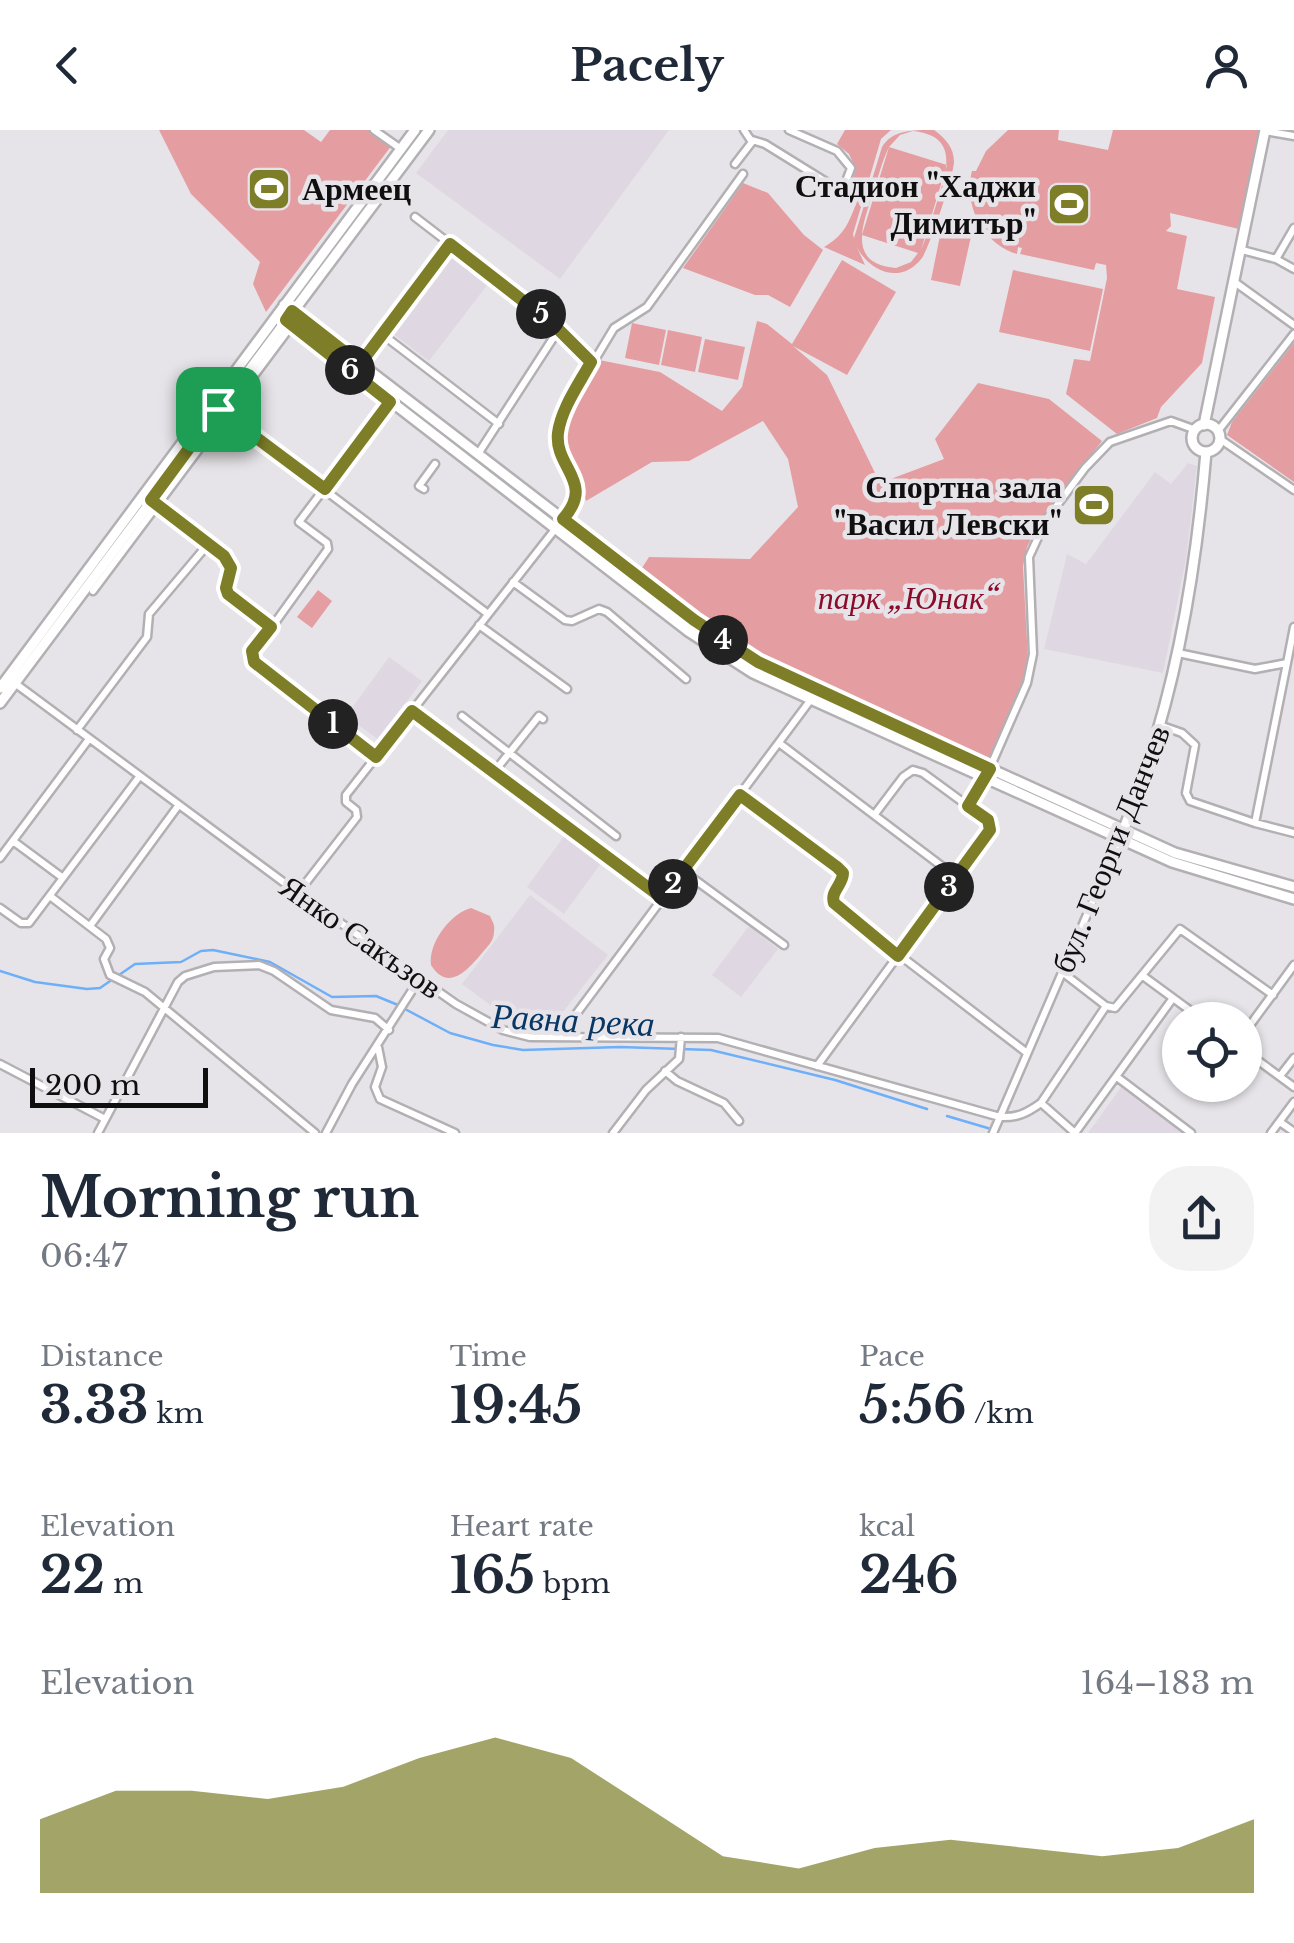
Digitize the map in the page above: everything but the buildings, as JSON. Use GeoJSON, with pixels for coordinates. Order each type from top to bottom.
{"type":"FeatureCollection","features":[{"type":"Feature","properties":{"kind":"main road"},"geometry":{"type":"LineString","coordinates":[[0,703],[11,681],[415,130]]}},
{"type":"Feature","properties":{"kind":"main road"},"geometry":{"type":"LineString","coordinates":[[0,688],[11,681],[154,502],[222,412],[285,312],[429,130]]}},
{"type":"Feature","properties":{"kind":"main road"},"geometry":{"type":"LineString","coordinates":[[1200,427],[1219,435],[1217,447],[1206,452],[1194,444],[1236,283],[1265,131]]}},
{"type":"Feature","properties":{"kind":"main road"},"geometry":{"type":"LineString","coordinates":[[285,312],[478,455],[727,658],[1122,834],[1294,887]]}},
{"type":"Feature","properties":{"kind":"main road"},"geometry":{"type":"LineString","coordinates":[[285,312],[390,402],[560,523]]}},
{"type":"Feature","properties":{"kind":"main road","name":"бул. Георги Данчев"},"geometry":{"type":"LineString","coordinates":[[1122,834],[1162,726],[1178,654],[1198,547],[1206,452]]}},
{"type":"Feature","properties":{"kind":"main road"},"geometry":{"type":"LineString","coordinates":[[1122,834],[1172,862],[1294,899]]}},
{"type":"Feature","properties":{"kind":"street"},"geometry":{"type":"LineString","coordinates":[[374,130],[401,149]]}},
{"type":"Feature","properties":{"kind":"street"},"geometry":{"type":"LineString","coordinates":[[744,130],[752,140],[836,188],[845,184],[851,168],[841,154],[789,130]]}},
{"type":"Feature","properties":{"kind":"street"},"geometry":{"type":"LineString","coordinates":[[1265,131],[1294,136]]}},
{"type":"Feature","properties":{"kind":"street"},"geometry":{"type":"LineString","coordinates":[[735,164],[752,140]]}},
{"type":"Feature","properties":{"kind":"street"},"geometry":{"type":"LineString","coordinates":[[298,893],[357,817],[345,796],[574,504],[575,482],[557,445],[559,424],[591,362],[614,328],[647,307],[743,174]]}},
{"type":"Feature","properties":{"kind":"street"},"geometry":{"type":"LineString","coordinates":[[415,217],[559,329],[591,362]]}},
{"type":"Feature","properties":{"kind":"street"},"geometry":{"type":"LineString","coordinates":[[1276,259],[1294,228]]}},
{"type":"Feature","properties":{"kind":"street"},"geometry":{"type":"LineString","coordinates":[[360,364],[450,244]]}},
{"type":"Feature","properties":{"kind":"street"},"geometry":{"type":"LineString","coordinates":[[1242,250],[1276,259],[1294,270]]}},
{"type":"Feature","properties":{"kind":"street"},"geometry":{"type":"LineString","coordinates":[[1236,283],[1294,325]]}},
{"type":"Feature","properties":{"kind":"street"},"geometry":{"type":"LineString","coordinates":[[478,455],[559,329]]}},
{"type":"Feature","properties":{"kind":"street"},"geometry":{"type":"LineString","coordinates":[[286,333],[222,412],[488,614]]}},
{"type":"Feature","properties":{"kind":"street"},"geometry":{"type":"LineString","coordinates":[[382,334],[499,424]]}},
{"type":"Feature","properties":{"kind":"street"},"geometry":{"type":"LineString","coordinates":[[1294,334],[1219,435],[1294,490]]}},
{"type":"Feature","properties":{"kind":"street"},"geometry":{"type":"LineString","coordinates":[[376,757],[254,662],[252,651],[328,552],[327,544],[299,522],[390,402]]}},
{"type":"Feature","properties":{"kind":"street"},"geometry":{"type":"LineString","coordinates":[[968,806],[987,774],[1029,676],[1033,654],[1029,563],[1046,520],[1110,442],[1171,422],[1200,427]]}},
{"type":"Feature","properties":{"kind":"street"},"geometry":{"type":"LineString","coordinates":[[424,490],[419,486],[435,464]]}},
{"type":"Feature","properties":{"kind":"street"},"geometry":{"type":"LineString","coordinates":[[93,591],[154,502],[230,562],[228,594],[271,627]]}},
{"type":"Feature","properties":{"kind":"street"},"geometry":{"type":"LineString","coordinates":[[77,730],[147,637],[149,614],[208,543]]}},
{"type":"Feature","properties":{"kind":"street"},"geometry":{"type":"LineString","coordinates":[[514,582],[565,620],[572,621],[598,609],[606,612],[686,679]]}},
{"type":"Feature","properties":{"kind":"street"},"geometry":{"type":"LineString","coordinates":[[479,626],[567,689]]}},
{"type":"Feature","properties":{"kind":"street"},"geometry":{"type":"LineString","coordinates":[[1255,823],[1294,628]]}},
{"type":"Feature","properties":{"kind":"street"},"geometry":{"type":"LineString","coordinates":[[1178,654],[1255,669],[1287,663]]}},
{"type":"Feature","properties":{"kind":"street","name":"Янко Сакъзов"},"geometry":{"type":"LineString","coordinates":[[11,681],[298,893],[456,1004],[503,1030],[530,1036],[681,1043],[718,1038],[1000,1117]]}},
{"type":"Feature","properties":{"kind":"street"},"geometry":{"type":"LineString","coordinates":[[558,1038],[814,696]]}},
{"type":"Feature","properties":{"kind":"street"},"geometry":{"type":"LineString","coordinates":[[412,711],[662,898]]}},
{"type":"Feature","properties":{"kind":"street"},"geometry":{"type":"LineString","coordinates":[[462,716],[616,836]]}},
{"type":"Feature","properties":{"kind":"street"},"geometry":{"type":"LineString","coordinates":[[494,772],[539,716],[543,719]]}},
{"type":"Feature","properties":{"kind":"street"},"geometry":{"type":"LineString","coordinates":[[1162,726],[1182,733],[1196,745],[1186,793],[1190,801],[1294,833]]}},
{"type":"Feature","properties":{"kind":"street"},"geometry":{"type":"LineString","coordinates":[[0,858],[90,739]]}},
{"type":"Feature","properties":{"kind":"street"},"geometry":{"type":"LineString","coordinates":[[779,742],[956,877]]}},
{"type":"Feature","properties":{"kind":"street"},"geometry":{"type":"LineString","coordinates":[[817,1066],[990,830],[988,820],[923,773],[913,770],[875,814]]}},
{"type":"Feature","properties":{"kind":"street"},"geometry":{"type":"LineString","coordinates":[[0,908],[25,924],[139,777]]}},
{"type":"Feature","properties":{"kind":"street"},"geometry":{"type":"LineString","coordinates":[[740,795],[843,873],[843,880],[833,894],[834,903],[1027,1053]]}},
{"type":"Feature","properties":{"kind":"street"},"geometry":{"type":"LineString","coordinates":[[90,926],[178,806]]}},
{"type":"Feature","properties":{"kind":"street","name":"бул. Георги Данчев"},"geometry":{"type":"LineString","coordinates":[[993,1133],[1122,834]]}},
{"type":"Feature","properties":{"kind":"street"},"geometry":{"type":"LineString","coordinates":[[13,840],[63,878]]}},
{"type":"Feature","properties":{"kind":"street"},"geometry":{"type":"LineString","coordinates":[[683,871],[784,945]]}},
{"type":"Feature","properties":{"kind":"street"},"geometry":{"type":"LineString","coordinates":[[50,896],[109,943],[105,968],[114,978],[136,986],[166,1008],[315,1133]]}},
{"type":"Feature","properties":{"kind":"street"},"geometry":{"type":"LineString","coordinates":[[1062,972],[1106,1006],[1118,1006],[1180,929],[1273,995]]}},
{"type":"Feature","properties":{"kind":"street"},"geometry":{"type":"LineString","coordinates":[[98,1133],[185,976],[214,967],[260,965],[331,1010],[375,1018],[389,1030]]}},
{"type":"Feature","properties":{"kind":"street"},"geometry":{"type":"LineString","coordinates":[[1262,1010],[1294,965]]}},
{"type":"Feature","properties":{"kind":"street"},"geometry":{"type":"LineString","coordinates":[[1143,976],[1178,1002]]}},
{"type":"Feature","properties":{"kind":"street"},"geometry":{"type":"LineString","coordinates":[[326,1133],[352,1084],[420,978]]}},
{"type":"Feature","properties":{"kind":"street"},"geometry":{"type":"LineString","coordinates":[[1040,1103],[1075,1133],[1173,998]]}},
{"type":"Feature","properties":{"kind":"street"},"geometry":{"type":"LineString","coordinates":[[1000,1117],[1020,1115],[1040,1103],[1106,1006]]}},
{"type":"Feature","properties":{"kind":"street"},"geometry":{"type":"LineString","coordinates":[[613,1133],[646,1090],[679,1058],[681,1043]]}},
{"type":"Feature","properties":{"kind":"street"},"geometry":{"type":"LineString","coordinates":[[378,1046],[382,1067],[375,1087],[380,1099],[455,1133]]}},
{"type":"Feature","properties":{"kind":"street"},"geometry":{"type":"LineString","coordinates":[[1280,1076],[1294,1058]]}},
{"type":"Feature","properties":{"kind":"street"},"geometry":{"type":"LineString","coordinates":[[1262,1063],[1294,1087]]}},
{"type":"Feature","properties":{"kind":"street"},"geometry":{"type":"LineString","coordinates":[[0,1064],[106,1118]]}},
{"type":"Feature","properties":{"kind":"street"},"geometry":{"type":"LineString","coordinates":[[666,1071],[677,1081],[724,1103],[740,1120]]}},
{"type":"Feature","properties":{"kind":"street"},"geometry":{"type":"LineString","coordinates":[[1116,1076],[1192,1133]]}},
{"type":"Feature","properties":{"kind":"street"},"geometry":{"type":"LineString","coordinates":[[1271,1133],[1294,1102]]}},
{"type":"Feature","properties":{"kind":"street"},"geometry":{"type":"LineString","coordinates":[[1280,1122],[1294,1132]]}},
{"type":"Feature","properties":{"kind":"shaded area"},"geometry":{"type":"Polygon","coordinates":[[[448,130],[669,130],[560,279],[416,173],[448,130]]]}},
{"type":"Feature","properties":{"kind":"shaded area"},"geometry":{"type":"Polygon","coordinates":[[[450,249],[491,280],[429,361],[388,330],[450,249]]]}},
{"type":"Feature","properties":{"kind":"shaded area"},"geometry":{"type":"Polygon","coordinates":[[[1188,463],[1197,466],[1186,559],[1163,673],[1044,649],[1067,554],[1086,564],[1155,472],[1171,484],[1188,463]]]}},
{"type":"Feature","properties":{"kind":"shaded area"},"geometry":{"type":"Polygon","coordinates":[[[389,657],[422,681],[379,740],[346,716],[389,657]]]}},
{"type":"Feature","properties":{"kind":"shaded area"},"geometry":{"type":"Polygon","coordinates":[[[565,835],[602,862],[564,914],[527,887],[565,835]]]}},
{"type":"Feature","properties":{"kind":"shaded area"},"geometry":{"type":"Polygon","coordinates":[[[530,895],[608,955],[555,1022],[542,1029],[510,1020],[462,984],[530,895]]]}},
{"type":"Feature","properties":{"kind":"shaded area"},"geometry":{"type":"Polygon","coordinates":[[[749,926],[778,949],[741,997],[712,975],[749,926]]]}},
{"type":"Feature","properties":{"kind":"shaded area"},"geometry":{"type":"Polygon","coordinates":[[[1122,1086],[1185,1133],[1088,1133],[1122,1086]]]}},
{"type":"Feature","properties":{"kind":"green space","name":"Армеец"},"geometry":{"type":"Polygon","coordinates":[[[159,130],[304,130],[321,142],[330,130],[371,130],[392,145],[266,312],[253,284],[260,262],[191,194],[159,130]]]}},
{"type":"Feature","properties":{"kind":"green space"},"geometry":{"type":"Polygon","coordinates":[[[845,130],[891,130],[881,139],[854,238],[886,141],[904,132],[918,130],[934,130],[948,143],[954,162],[950,181],[925,252],[913,267],[904,272],[884,272],[867,261],[855,243],[865,265],[824,247],[844,229],[856,204],[840,192],[851,185],[856,169],[849,154],[837,144],[845,130]],[[913,131],[900,135],[889,147],[946,165],[944,148],[928,134],[913,131]],[[889,147],[865,217],[862,234],[889,147]],[[862,235],[864,251],[880,265],[896,268],[911,262],[918,253],[862,235]]]}},
{"type":"Feature","properties":{"kind":"green space"},"geometry":{"type":"Polygon","coordinates":[[[1008,130],[1059,130],[1058,140],[1108,150],[1113,130],[1259,130],[1239,229],[1170,213],[1171,226],[1166,231],[1187,236],[1177,289],[1215,297],[1202,363],[1161,407],[1157,418],[1117,434],[1066,394],[1074,359],[1090,361],[1107,278],[1106,265],[1096,263],[1094,270],[1020,254],[1022,248],[1018,247],[1017,254],[1004,249],[985,231],[970,196],[972,171],[976,171],[986,151],[1008,130]]]}},
{"type":"Feature","properties":{"kind":"green space"},"geometry":{"type":"Polygon","coordinates":[[[743,183],[768,193],[804,235],[823,250],[790,307],[768,295],[755,295],[683,268],[743,183]]]}},
{"type":"Feature","properties":{"kind":"green space"},"geometry":{"type":"Polygon","coordinates":[[[942,226],[972,232],[960,286],[931,280],[942,226]]]}},
{"type":"Feature","properties":{"kind":"green space","name":"парк „Юнак“"},"geometry":{"type":"Polygon","coordinates":[[[842,260],[896,292],[847,375],[793,346],[827,375],[880,483],[944,459],[935,439],[978,383],[1049,399],[1102,441],[1041,519],[1027,547],[1023,566],[1026,675],[989,764],[799,677],[733,639],[640,571],[649,557],[750,559],[798,507],[788,459],[763,421],[689,461],[652,462],[586,501],[566,448],[565,425],[569,414],[599,360],[660,372],[722,411],[742,387],[757,321],[792,344],[842,260]]]}},
{"type":"Feature","properties":{"kind":"green space"},"geometry":{"type":"Polygon","coordinates":[[[1013,270],[1103,289],[1090,351],[999,332],[1013,270]]]}},
{"type":"Feature","properties":{"kind":"green space"},"geometry":{"type":"Polygon","coordinates":[[[632,323],[666,330],[659,365],[625,358],[632,323]]]}},
{"type":"Feature","properties":{"kind":"green space"},"geometry":{"type":"Polygon","coordinates":[[[668,330],[702,337],[695,372],[661,365],[668,330]]]}},
{"type":"Feature","properties":{"kind":"green space"},"geometry":{"type":"Polygon","coordinates":[[[705,339],[745,347],[738,380],[698,372],[705,339]]]}},
{"type":"Feature","properties":{"kind":"green space"},"geometry":{"type":"Polygon","coordinates":[[[1294,343],[1294,482],[1227,435],[1232,422],[1294,343]]]}},
{"type":"Feature","properties":{"kind":"green space"},"geometry":{"type":"Polygon","coordinates":[[[318,590],[332,601],[312,628],[297,617],[318,590]]]}},
{"type":"Feature","properties":{"kind":"green space"},"geometry":{"type":"Polygon","coordinates":[[[471,908],[490,916],[493,938],[464,972],[444,977],[431,965],[433,948],[449,922],[471,908]]]}},
{"type":"Feature","properties":{"kind":"waterway","name":"Равна река"},"geometry":{"type":"LineString","coordinates":[[0,971],[35,982],[100,988],[135,964],[181,962],[201,951],[213,950],[270,962],[332,997],[376,996],[398,1005]]}},
{"type":"Feature","properties":{"kind":"waterway","name":"Равна река"},"geometry":{"type":"LineString","coordinates":[[405,1009],[450,1033],[493,1045],[523,1050],[711,1050],[835,1080],[927,1109]]}},
{"type":"Feature","properties":{"kind":"waterway","name":"Равна река"},"geometry":{"type":"LineString","coordinates":[[947,1116],[991,1129]]}},
{"type":"Feature","properties":{"kind":"place","name":"Армеец"},"geometry":{"type":"Point","coordinates":[269,189]}},
{"type":"Feature","properties":{"kind":"place","name":"Стадион \"Хаджи Димитър\""},"geometry":{"type":"Point","coordinates":[1069,204]}},
{"type":"Feature","properties":{"kind":"place","name":"Спортна зала \"Васил Левски\""},"geometry":{"type":"Point","coordinates":[1094,505]}},
{"type":"Feature","properties":{"kind":"route"},"geometry":{"type":"LineString","coordinates":[[450,244],[553,324],[591,362],[559,424],[557,445],[577,493],[563,519],[694,620],[758,662],[990,769],[968,806],[988,820],[990,830],[898,956],[834,903],[833,894],[843,880],[843,873],[740,795],[662,898],[412,711],[376,757],[254,662],[252,651],[271,627],[228,594],[230,562],[151,500],[218,409],[325,489],[390,402],[286,320],[292,311],[360,364],[450,244]]}}]}
